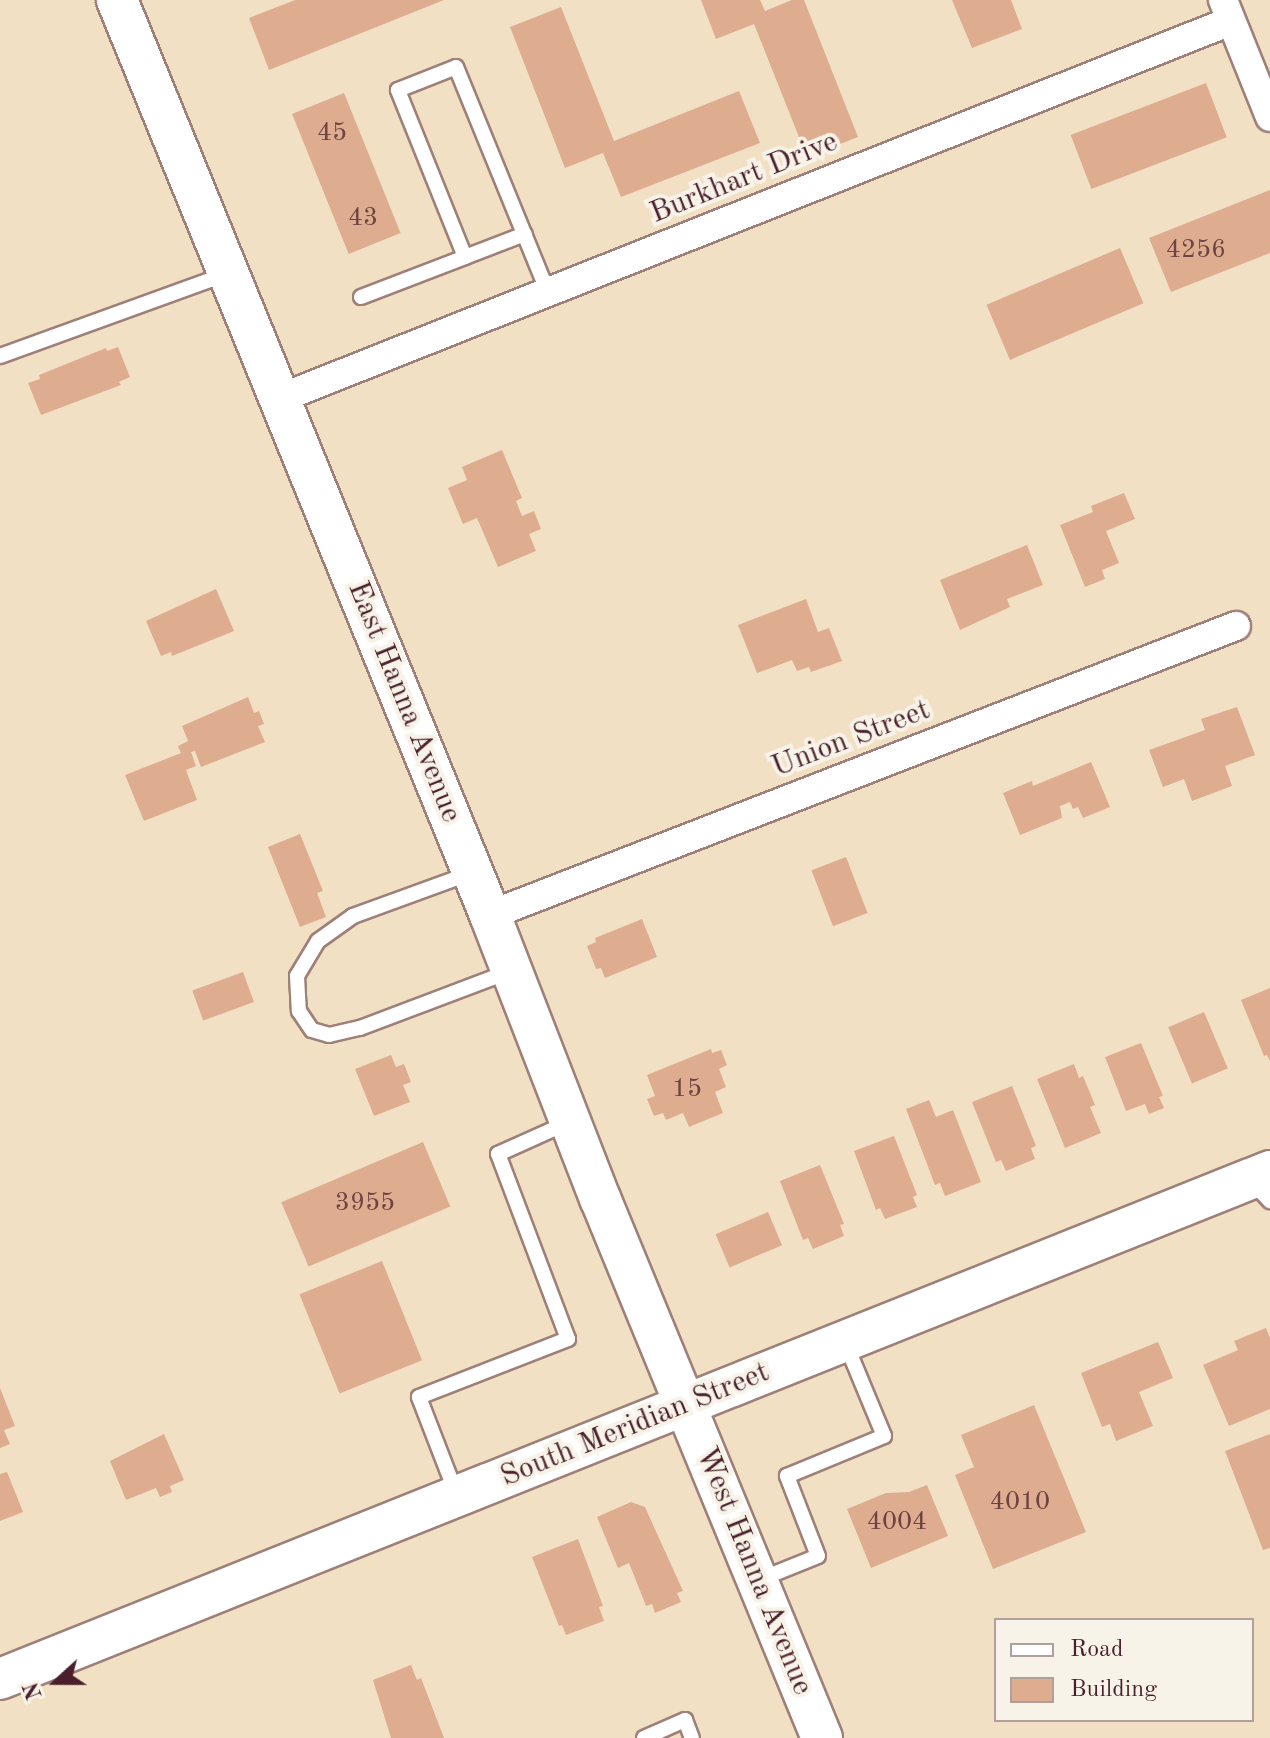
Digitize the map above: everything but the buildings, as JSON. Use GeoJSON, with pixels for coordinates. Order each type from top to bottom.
{"type":"FeatureCollection","features":[{"type":"Feature","properties":{"kind":"main road","name":"East Hanna Avenue"},"geometry":{"type":"LineString","coordinates":[[117,0],[473,872],[686,1405]]}},
{"type":"Feature","properties":{"kind":"main road","name":"South Meridian Street"},"geometry":{"type":"LineString","coordinates":[[0,1679],[845,1341],[1263,1184]]}},
{"type":"Feature","properties":{"kind":"main road","name":"West Hanna Avenue"},"geometry":{"type":"LineString","coordinates":[[686,1405],[822,1738]]}},
{"type":"Feature","properties":{"kind":"street"},"geometry":{"type":"LineString","coordinates":[[1227,10],[1270,117]]}},
{"type":"Feature","properties":{"kind":"street","name":"Burkhart Drive"},"geometry":{"type":"LineString","coordinates":[[281,398],[548,292],[1227,10]]}},
{"type":"Feature","properties":{"kind":"street","name":"Union Street"},"geometry":{"type":"LineString","coordinates":[[490,915],[1236,626]]}},
{"type":"Feature","properties":{"kind":"lane"},"geometry":{"type":"LineString","coordinates":[[465,257],[398,90],[456,67],[548,292]]}},
{"type":"Feature","properties":{"kind":"lane"},"geometry":{"type":"LineString","coordinates":[[361,297],[525,234]]}},
{"type":"Feature","properties":{"kind":"lane"},"geometry":{"type":"LineString","coordinates":[[0,356],[230,273]]}},
{"type":"Feature","properties":{"kind":"lane"},"geometry":{"type":"LineString","coordinates":[[473,872],[353,916],[318,941],[297,976],[299,1011],[312,1030],[329,1035],[360,1028],[512,971]]}},
{"type":"Feature","properties":{"kind":"lane"},"geometry":{"type":"LineString","coordinates":[[458,1496],[419,1397],[568,1339],[498,1154],[571,1121]]}},
{"type":"Feature","properties":{"kind":"lane"},"geometry":{"type":"LineString","coordinates":[[758,1580],[818,1556],[787,1476],[884,1436],[845,1341]]}},
{"type":"Feature","properties":{"kind":"lane"},"geometry":{"type":"LineString","coordinates":[[644,1738],[685,1720],[692,1738]]}}]}
